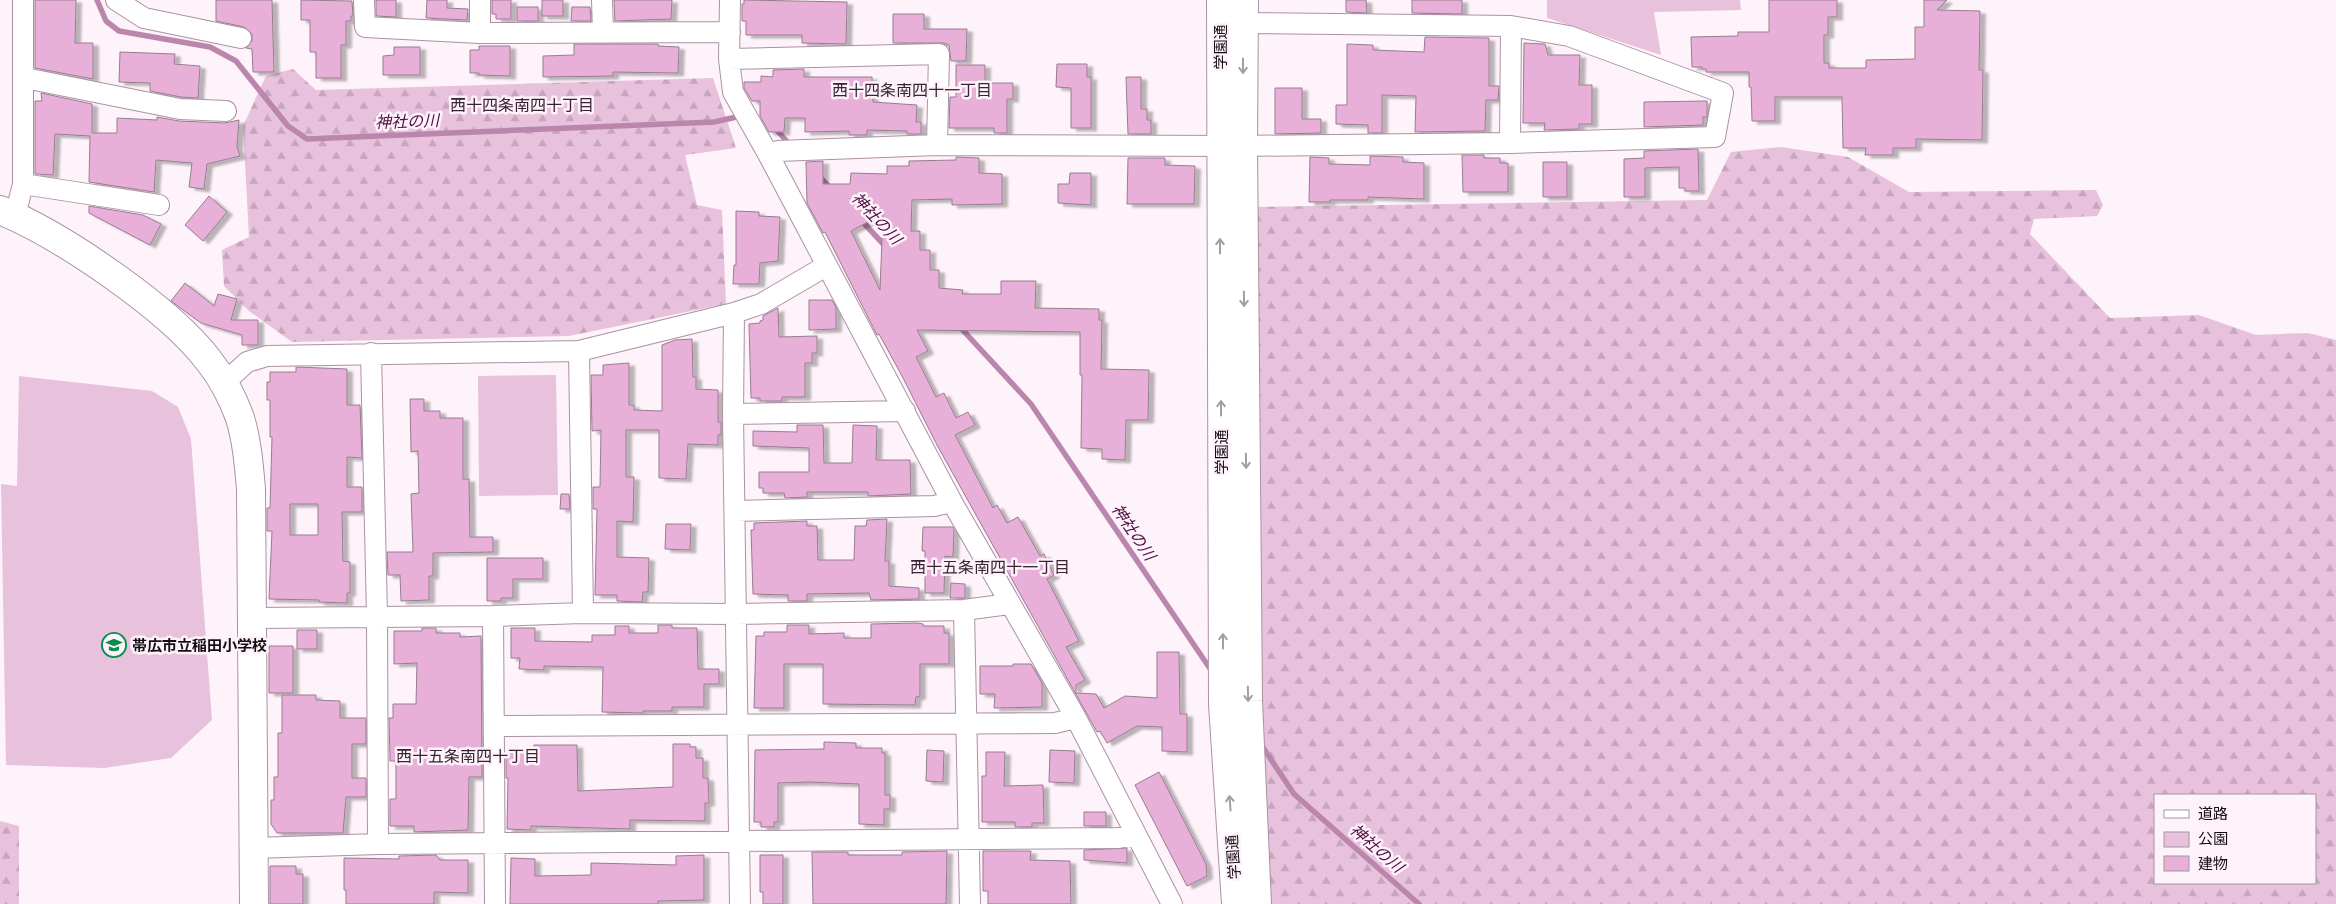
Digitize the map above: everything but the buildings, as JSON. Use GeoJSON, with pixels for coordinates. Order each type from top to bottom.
{"type":"FeatureCollection","features":[{"type":"Feature","properties":{"kind":"street"},"geometry":{"type":"LineString","coordinates":[[24,0],[23,184],[7,213],[82,256],[140,296],[181,331],[209,361],[240,417],[247,452],[251,489],[254,904]]}},
{"type":"Feature","properties":{"kind":"street"},"geometry":{"type":"LineString","coordinates":[[116,0],[144,18],[241,38]]}},
{"type":"Feature","properties":{"kind":"street"},"geometry":{"type":"LineString","coordinates":[[364,0],[365,27],[480,33],[730,32]]}},
{"type":"Feature","properties":{"kind":"street"},"geometry":{"type":"LineString","coordinates":[[480,0],[480,33]]}},
{"type":"Feature","properties":{"kind":"street"},"geometry":{"type":"LineString","coordinates":[[602,0],[603,32]]}},
{"type":"Feature","properties":{"kind":"street"},"geometry":{"type":"LineString","coordinates":[[730,0],[732,92],[768,154],[952,502],[1076,718],[1172,904]]}},
{"type":"Feature","properties":{"kind":"street","name":"学園通"},"geometry":{"type":"LineString","coordinates":[[1221,0],[1231,146],[1248,700],[1257,904]]}},
{"type":"Feature","properties":{"kind":"street"},"geometry":{"type":"LineString","coordinates":[[768,154],[778,151],[937,145],[1231,146],[1715,137],[1723,93],[1569,36],[1511,26],[1243,11]]}},
{"type":"Feature","properties":{"kind":"street","name":"学園通"},"geometry":{"type":"LineString","coordinates":[[1236,904],[1223,704],[1231,146],[1243,11]]}},
{"type":"Feature","properties":{"kind":"street"},"geometry":{"type":"LineString","coordinates":[[1510,142],[1511,26]]}},
{"type":"Feature","properties":{"kind":"street"},"geometry":{"type":"LineString","coordinates":[[730,59],[939,54],[937,145]]}},
{"type":"Feature","properties":{"kind":"street"},"geometry":{"type":"LineString","coordinates":[[24,78],[180,109],[226,111]]}},
{"type":"Feature","properties":{"kind":"street"},"geometry":{"type":"LineString","coordinates":[[23,184],[159,205]]}},
{"type":"Feature","properties":{"kind":"street"},"geometry":{"type":"LineString","coordinates":[[223,384],[247,362],[267,356],[579,351],[760,304],[826,266]]}},
{"type":"Feature","properties":{"kind":"street"},"geometry":{"type":"LineString","coordinates":[[734,312],[733,414],[740,904]]}},
{"type":"Feature","properties":{"kind":"street"},"geometry":{"type":"LineString","coordinates":[[579,351],[583,613]]}},
{"type":"Feature","properties":{"kind":"street"},"geometry":{"type":"LineString","coordinates":[[371,353],[377,616],[378,844]]}},
{"type":"Feature","properties":{"kind":"street"},"geometry":{"type":"LineString","coordinates":[[733,414],[905,411]]}},
{"type":"Feature","properties":{"kind":"street"},"geometry":{"type":"LineString","coordinates":[[735,510],[934,506],[952,502]]}},
{"type":"Feature","properties":{"kind":"street"},"geometry":{"type":"LineString","coordinates":[[252,618],[964,610],[1009,604]]}},
{"type":"Feature","properties":{"kind":"street"},"geometry":{"type":"LineString","coordinates":[[964,610],[970,904]]}},
{"type":"Feature","properties":{"kind":"street"},"geometry":{"type":"LineString","coordinates":[[493,616],[495,904]]}},
{"type":"Feature","properties":{"kind":"street"},"geometry":{"type":"LineString","coordinates":[[494,726],[1055,723],[1076,718]]}},
{"type":"Feature","properties":{"kind":"street"},"geometry":{"type":"LineString","coordinates":[[253,848],[378,844],[1117,838],[1136,835]]}},
{"type":"Feature","properties":{"kind":"green space"},"geometry":{"type":"Polygon","coordinates":[[[1547,0],[1740,0],[1741,10],[1654,12],[1661,55],[1547,18],[1547,0]]]}},
{"type":"Feature","properties":{"kind":"green space"},"geometry":{"type":"Polygon","coordinates":[[[293,69],[316,90],[713,78],[736,148],[685,155],[697,205],[722,210],[726,304],[569,336],[292,342],[249,311],[224,286],[222,250],[249,237],[243,126],[266,76],[293,69]]]}},
{"type":"Feature","properties":{"kind":"green space"},"geometry":{"type":"Polygon","coordinates":[[[1781,147],[1848,157],[1909,192],[2096,190],[2103,205],[2097,216],[2034,219],[2030,234],[2110,318],[2199,315],[2256,335],[2308,333],[2336,340],[2336,904],[1263,904],[1254,207],[1707,200],[1731,152],[1781,147]]]}},
{"type":"Feature","properties":{"kind":"green space"},"geometry":{"type":"Polygon","coordinates":[[[556,375],[558,495],[479,496],[478,376],[556,375]]]}},
{"type":"Feature","properties":{"kind":"green space"},"geometry":{"type":"Polygon","coordinates":[[[19,376],[152,391],[178,407],[191,439],[212,720],[171,758],[104,768],[6,765],[1,484],[17,486],[19,376]]]}},
{"type":"Feature","properties":{"kind":"green space"},"geometry":{"type":"Polygon","coordinates":[[[0,821],[19,826],[19,904],[0,904],[0,821]]]}},
{"type":"Feature","properties":{"kind":"waterway","name":"神社の川"},"geometry":{"type":"LineString","coordinates":[[97,0],[106,21],[119,31],[210,47],[236,61],[288,126],[307,139],[714,122],[741,116]]}},
{"type":"Feature","properties":{"kind":"waterway","name":"神社の川"},"geometry":{"type":"LineString","coordinates":[[774,127],[791,146]]}},
{"type":"Feature","properties":{"kind":"waterway","name":"神社の川"},"geometry":{"type":"LineString","coordinates":[[818,175],[832,190]]}},
{"type":"Feature","properties":{"kind":"waterway","name":"神社の川"},"geometry":{"type":"LineString","coordinates":[[859,218],[887,248]]}},
{"type":"Feature","properties":{"kind":"waterway","name":"神社の川"},"geometry":{"type":"LineString","coordinates":[[959,326],[1031,404],[1213,673]]}},
{"type":"Feature","properties":{"kind":"waterway","name":"神社の川"},"geometry":{"type":"LineString","coordinates":[[1260,743],[1294,794],[1419,904]]}},
{"type":"Feature","properties":{"kind":"place","name":"帯広市立稲田小学校"},"geometry":{"type":"Point","coordinates":[114,645]}},
{"type":"Feature","properties":{"kind":"district","name":"西十四条南四十一丁目"},"geometry":{"type":"Point","coordinates":[912,90]}},
{"type":"Feature","properties":{"kind":"district","name":"西十四条南四十丁目"},"geometry":{"type":"Point","coordinates":[522,105]}},
{"type":"Feature","properties":{"kind":"district","name":"西十五条南四十一丁目"},"geometry":{"type":"Point","coordinates":[990,567]}},
{"type":"Feature","properties":{"kind":"district","name":"西十五条南四十丁目"},"geometry":{"type":"Point","coordinates":[468,756]}}]}
